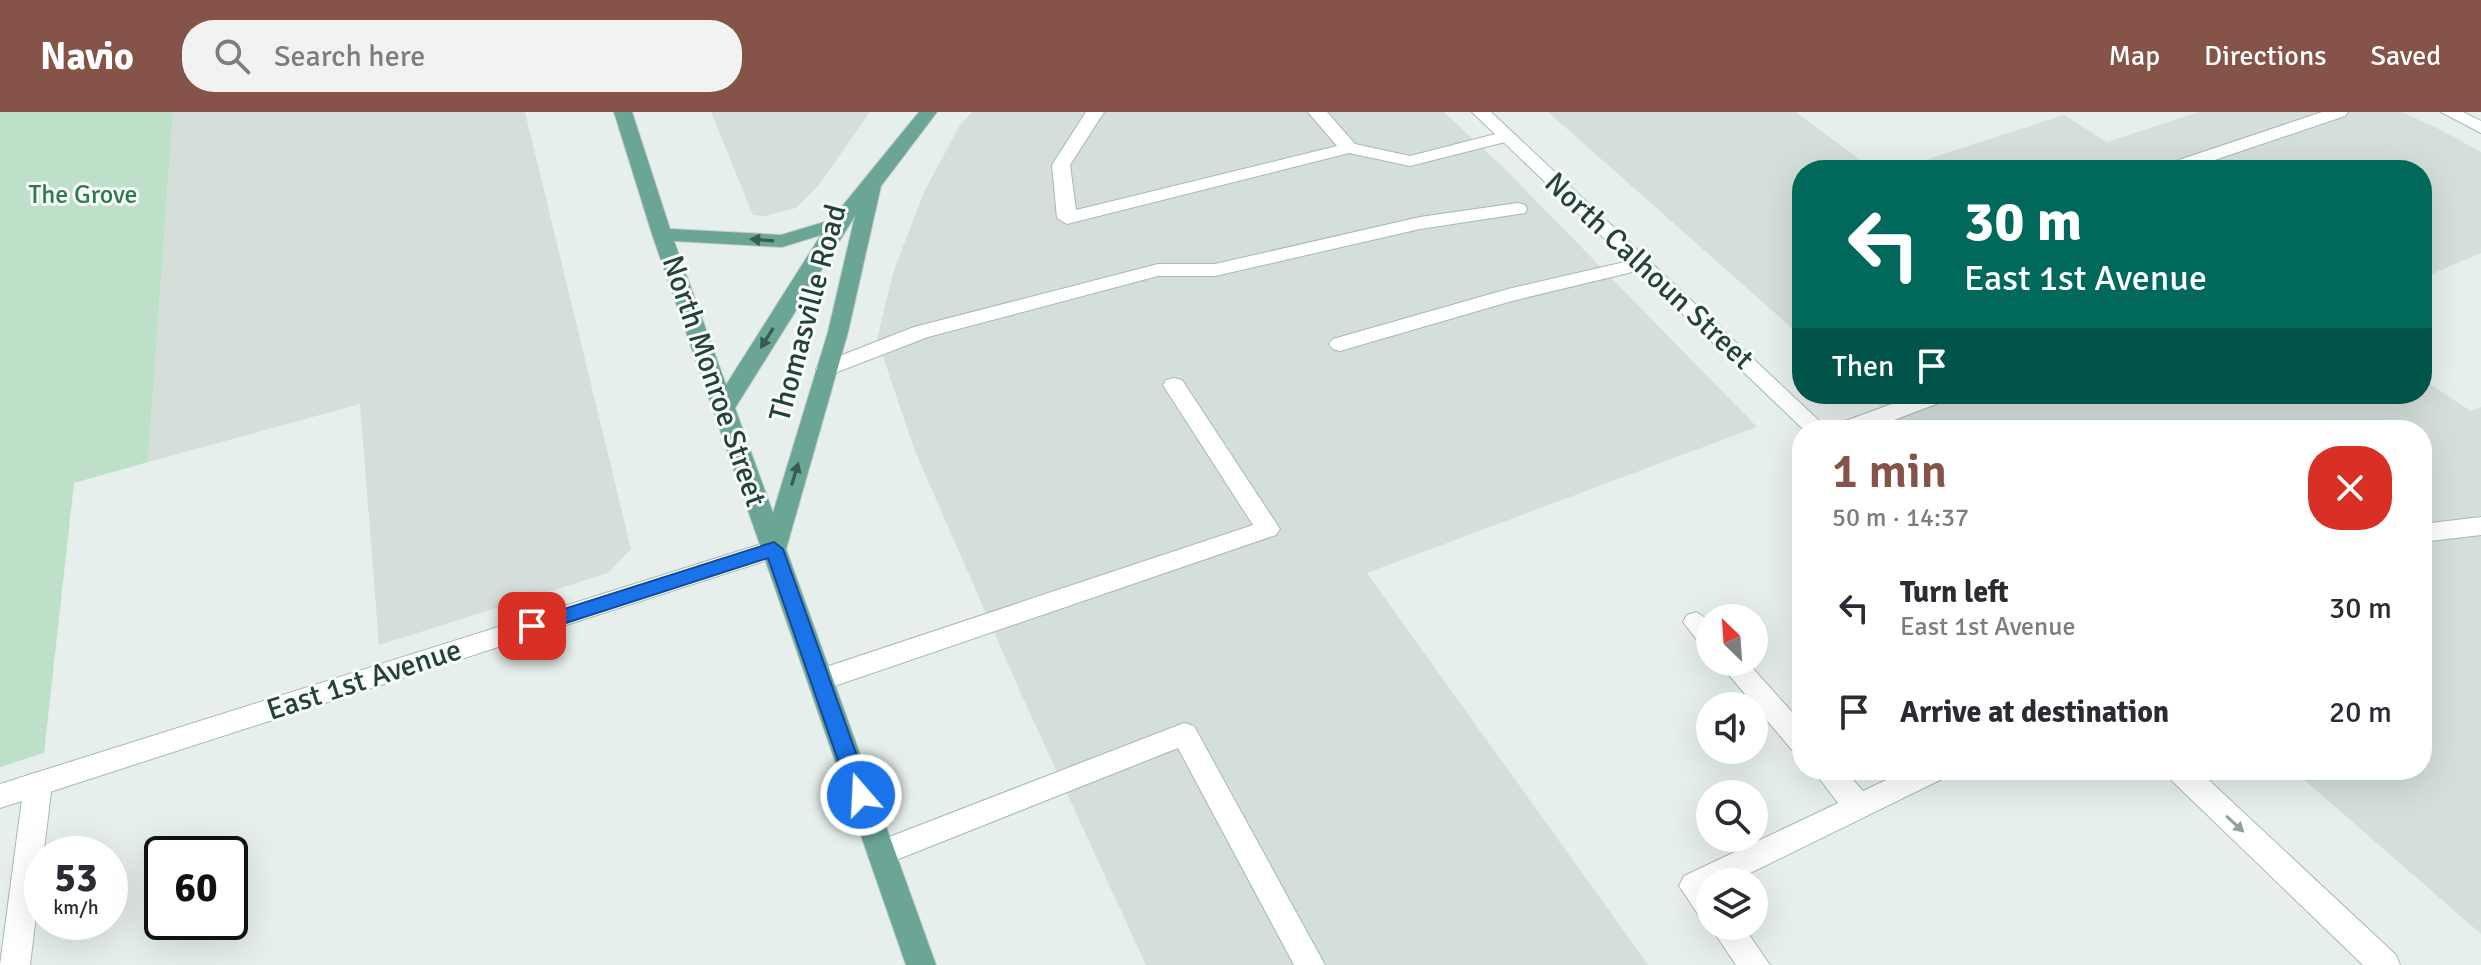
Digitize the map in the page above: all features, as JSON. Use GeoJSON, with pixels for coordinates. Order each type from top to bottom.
{"type":"FeatureCollection","features":[{"type":"Feature","properties":{"kind":"main road","name":"North Monroe Street"},"geometry":{"type":"LineString","coordinates":[[623,112],[662,234],[921,965]]}},
{"type":"Feature","properties":{"kind":"main road","name":"Thomasville Road"},"geometry":{"type":"LineString","coordinates":[[724,407],[838,224],[928,112]]}},
{"type":"Feature","properties":{"kind":"main road","name":"Thomasville Road"},"geometry":{"type":"LineString","coordinates":[[774,549],[827,369],[872,185]]}},
{"type":"Feature","properties":{"kind":"main road"},"geometry":{"type":"LineString","coordinates":[[662,234],[782,241],[838,224]]}},
{"type":"Feature","properties":{"kind":"street"},"geometry":{"type":"LineString","coordinates":[[1095,112],[1061,165],[1067,218],[1349,148],[1410,161],[1507,136]]}},
{"type":"Feature","properties":{"kind":"street"},"geometry":{"type":"LineString","coordinates":[[1317,112],[1349,148]]}},
{"type":"Feature","properties":{"kind":"street","name":"North Calhoun Street"},"geometry":{"type":"LineString","coordinates":[[1481,112],[1807,420]]}},
{"type":"Feature","properties":{"kind":"street"},"geometry":{"type":"LineString","coordinates":[[2197,160],[2339,112]]}},
{"type":"Feature","properties":{"kind":"street"},"geometry":{"type":"LineString","coordinates":[[2450,112],[2481,128]]}},
{"type":"Feature","properties":{"kind":"street"},"geometry":{"type":"LineString","coordinates":[[827,369],[921,332],[1158,270],[1215,270],[1420,223],[1518,209]]}},
{"type":"Feature","properties":{"kind":"street"},"geometry":{"type":"LineString","coordinates":[[1340,344],[1508,295],[1642,264]]}},
{"type":"Feature","properties":{"kind":"street"},"geometry":{"type":"LineString","coordinates":[[820,680],[1268,529],[1174,385]]}},
{"type":"Feature","properties":{"kind":"street"},"geometry":{"type":"LineString","coordinates":[[1872,420],[1914,404]]}},
{"type":"Feature","properties":{"kind":"street"},"geometry":{"type":"LineString","coordinates":[[2432,532],[2481,526]]}},
{"type":"Feature","properties":{"kind":"street","name":"East 1st Avenue"},"geometry":{"type":"LineString","coordinates":[[0,796],[774,549]]}},
{"type":"Feature","properties":{"kind":"street"},"geometry":{"type":"LineString","coordinates":[[1743,676],[1792,731]]}},
{"type":"Feature","properties":{"kind":"street"},"geometry":{"type":"LineString","coordinates":[[881,853],[1184,734],[1310,965]]}},
{"type":"Feature","properties":{"kind":"street"},"geometry":{"type":"LineString","coordinates":[[1836,780],[1859,807]]}},
{"type":"Feature","properties":{"kind":"street"},"geometry":{"type":"LineString","coordinates":[[1732,868],[1914,780]]}},
{"type":"Feature","properties":{"kind":"street"},"geometry":{"type":"LineString","coordinates":[[2190,780],[2385,965]]}},
{"type":"Feature","properties":{"kind":"street"},"geometry":{"type":"LineString","coordinates":[[15,965],[38,784]]}},
{"type":"Feature","properties":{"kind":"street"},"geometry":{"type":"LineString","coordinates":[[1736,940],[1755,965]]}},
{"type":"Feature","properties":{"kind":"shaded area"},"geometry":{"type":"Polygon","coordinates":[[[173,112],[525,112],[631,549],[608,573],[379,645],[360,404],[148,462],[173,112]]]}},
{"type":"Feature","properties":{"kind":"shaded area"},"geometry":{"type":"Polygon","coordinates":[[[711,112],[870,112],[818,186],[796,208],[765,216],[753,215],[711,112]]]}},
{"type":"Feature","properties":{"kind":"shaded area"},"geometry":{"type":"Polygon","coordinates":[[[972,112],[1444,112],[1505,169],[1757,427],[1367,573],[1648,965],[1146,965],[1022,696],[915,451],[877,339],[894,270],[925,190],[960,125],[972,112]]]}},
{"type":"Feature","properties":{"kind":"shaded area"},"geometry":{"type":"Polygon","coordinates":[[[1548,112],[1796,112],[1861,160],[1792,160],[1792,328],[1548,112]]]}},
{"type":"Feature","properties":{"kind":"shaded area"},"geometry":{"type":"Polygon","coordinates":[[[2199,112],[2402,112],[2481,152],[2481,253],[2432,274],[2432,160],[1925,160],[2064,115],[2107,142],[2199,112]]]}},
{"type":"Feature","properties":{"kind":"shaded area"},"geometry":{"type":"Polygon","coordinates":[[[2432,386],[2471,411],[2481,407],[2481,934],[2304,780],[2432,780],[2432,420],[1896,420],[1877,404],[2432,404],[2432,386]]]}},
{"type":"Feature","properties":{"kind":"green space","name":"The Grove"},"geometry":{"type":"Polygon","coordinates":[[[0,112],[173,112],[148,462],[74,483],[44,753],[0,767],[0,112]]]}},
{"type":"Feature","properties":{"kind":"route"},"geometry":{"type":"LineString","coordinates":[[532,626],[774,549],[861,795]]}}]}
